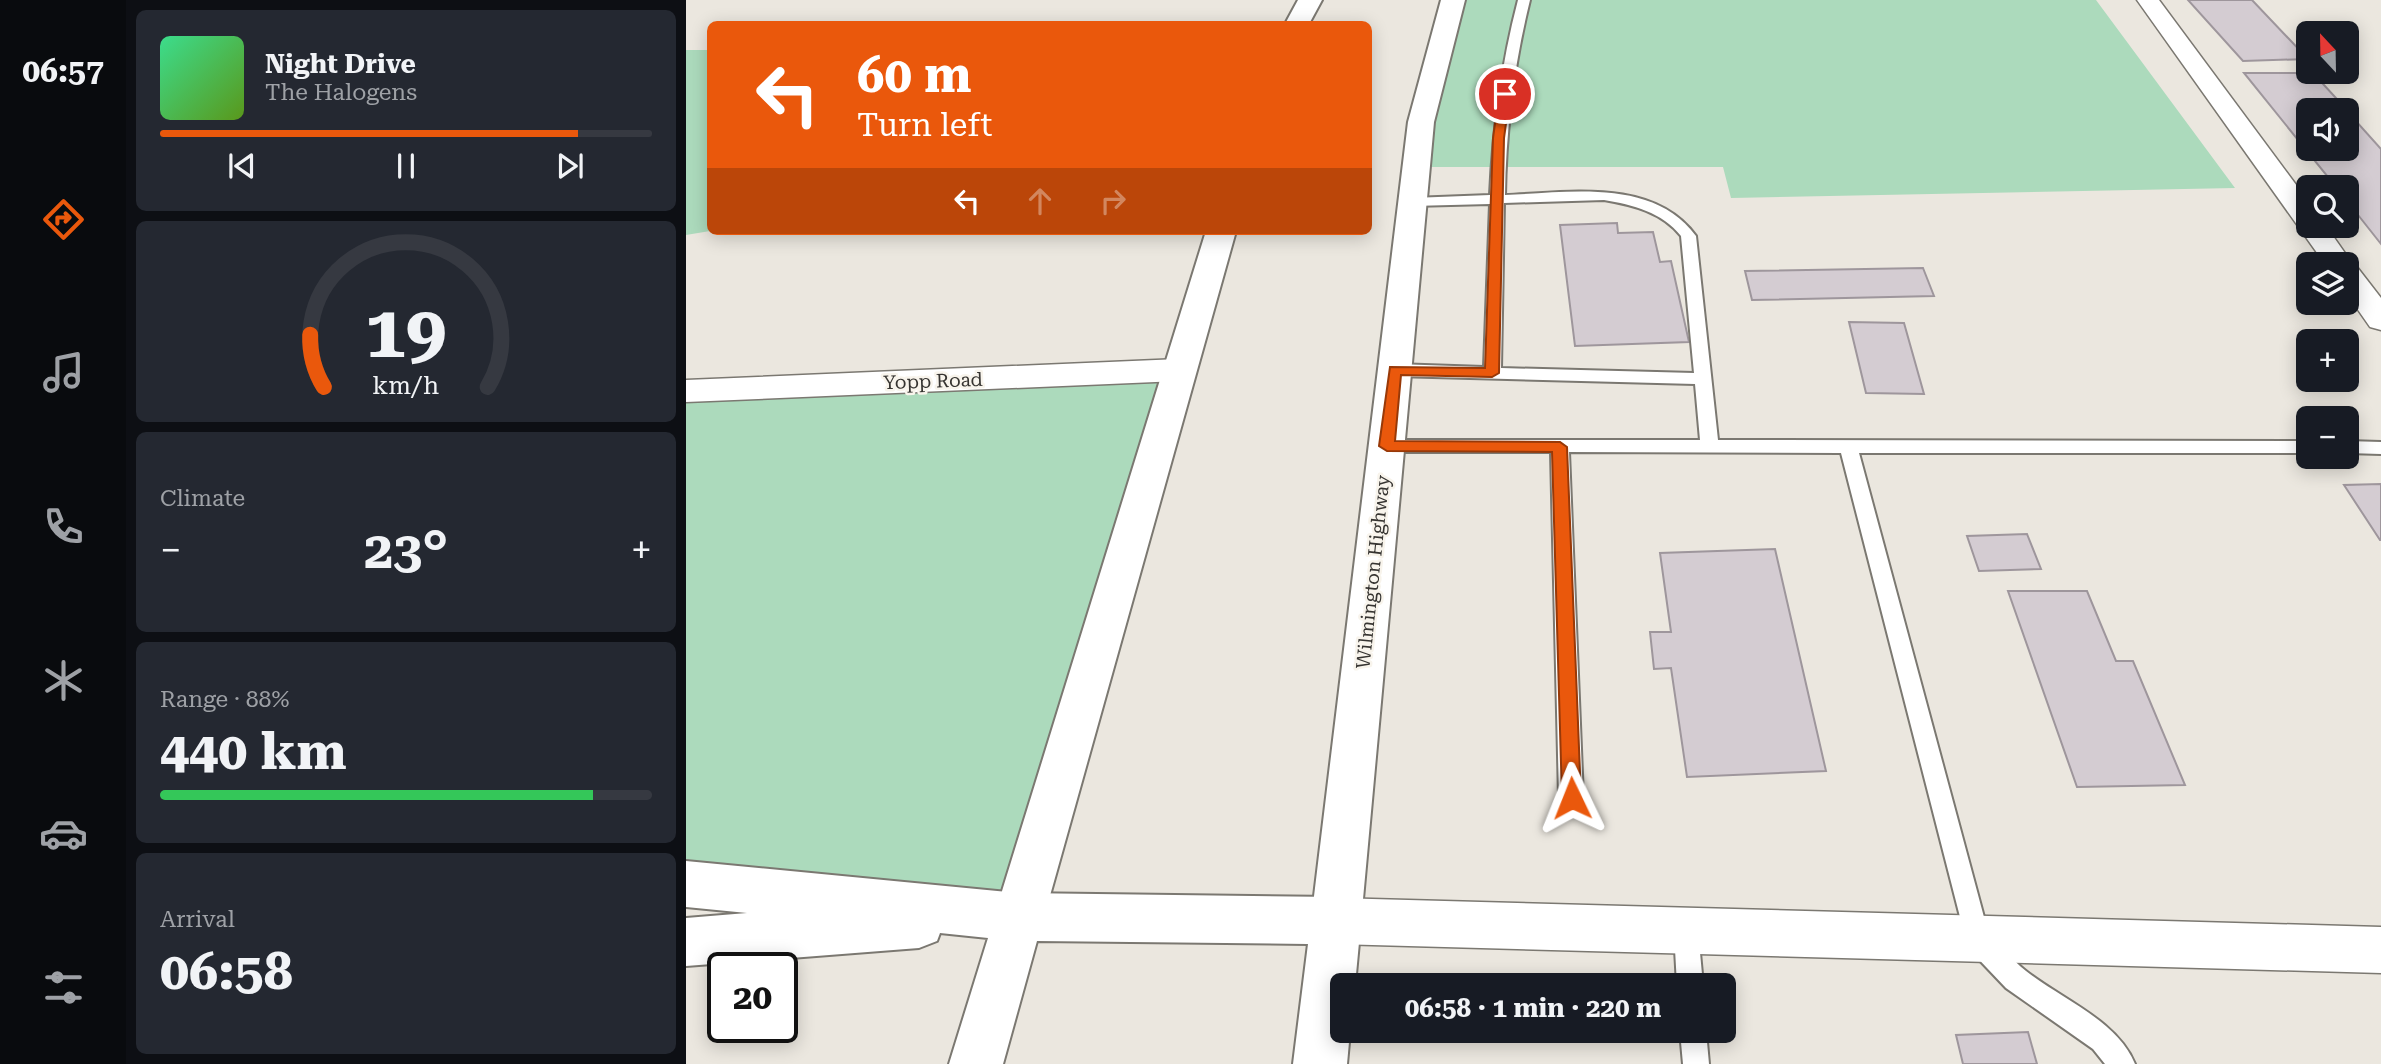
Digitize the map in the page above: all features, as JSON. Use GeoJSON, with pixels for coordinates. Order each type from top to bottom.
{"type":"FeatureCollection","features":[{"type":"Feature","properties":{"kind":"main road"},"geometry":{"type":"LineString","coordinates":[[1299,21],[1310,0]]}},
{"type":"Feature","properties":{"kind":"main road","name":"Wilmington Highway"},"geometry":{"type":"LineString","coordinates":[[1320,1064],[1421,122],[1452,0]]}},
{"type":"Feature","properties":{"kind":"main road"},"geometry":{"type":"LineString","coordinates":[[976,1064],[1220,235]]}},
{"type":"Feature","properties":{"kind":"main road"},"geometry":{"type":"LineString","coordinates":[[686,884],[1019,917],[1336,921]]}},
{"type":"Feature","properties":{"kind":"main road"},"geometry":{"type":"LineString","coordinates":[[686,942],[1019,917]]}},
{"type":"Feature","properties":{"kind":"street"},"geometry":{"type":"LineString","coordinates":[[2148,0],[2296,204]]}},
{"type":"Feature","properties":{"kind":"street"},"geometry":{"type":"LineString","coordinates":[[2359,290],[2381,320]]}},
{"type":"Feature","properties":{"kind":"street","name":"Yopp Road"},"geometry":{"type":"LineString","coordinates":[[686,391],[1179,370]]}},
{"type":"Feature","properties":{"kind":"street"},"geometry":{"type":"LineString","coordinates":[[1336,921],[2381,950]]}},
{"type":"Feature","properties":{"kind":"lane"},"geometry":{"type":"LineString","coordinates":[[1492,373],[1499,138],[1511,51],[1524,0]]}},
{"type":"Feature","properties":{"kind":"lane"},"geometry":{"type":"LineString","coordinates":[[1412,202],[1604,196],[1635,201],[1681,224],[1688,236],[1710,446]]}},
{"type":"Feature","properties":{"kind":"lane"},"geometry":{"type":"LineString","coordinates":[[1395,370],[1703,379]]}},
{"type":"Feature","properties":{"kind":"lane"},"geometry":{"type":"LineString","coordinates":[[1848,445],[1977,939],[2015,979],[2102,1040],[2122,1064]]}},
{"type":"Feature","properties":{"kind":"lane"},"geometry":{"type":"LineString","coordinates":[[1387,446],[2296,447]]}},
{"type":"Feature","properties":{"kind":"lane"},"geometry":{"type":"LineString","coordinates":[[1560,447],[1572,798]]}},
{"type":"Feature","properties":{"kind":"lane"},"geometry":{"type":"LineString","coordinates":[[2359,447],[2381,447]]}},
{"type":"Feature","properties":{"kind":"lane"},"geometry":{"type":"LineString","coordinates":[[1686,931],[1689,973]]}},
{"type":"Feature","properties":{"kind":"lane"},"geometry":{"type":"LineString","coordinates":[[1694,1043],[1696,1064]]}},
{"type":"Feature","properties":{"kind":"green space"},"geometry":{"type":"Polygon","coordinates":[[[1453,0],[2096,0],[2235,188],[1731,198],[1723,167],[1416,167],[1453,0]]]}},
{"type":"Feature","properties":{"kind":"green space"},"geometry":{"type":"Polygon","coordinates":[[[686,50],[707,50],[707,232],[686,235],[686,50]]]}},
{"type":"Feature","properties":{"kind":"green space"},"geometry":{"type":"Polygon","coordinates":[[[1179,370],[1019,917],[686,884],[686,391],[1179,370]]]}},
{"type":"Feature","properties":{"kind":"building"},"geometry":{"type":"Polygon","coordinates":[[[2188,0],[2252,0],[2296,46],[2296,59],[2243,61],[2188,0]]]}},
{"type":"Feature","properties":{"kind":"building"},"geometry":{"type":"Polygon","coordinates":[[[2244,73],[2296,73],[2296,84],[2323,84],[2336,98],[2296,98],[2296,137],[2244,73]]]}},
{"type":"Feature","properties":{"kind":"building"},"geometry":{"type":"Polygon","coordinates":[[[2359,124],[2381,149],[2381,244],[2359,216],[2359,175],[2326,175],[2315,161],[2359,161],[2359,124]]]}},
{"type":"Feature","properties":{"kind":"building"},"geometry":{"type":"Polygon","coordinates":[[[1617,223],[1618,233],[1653,232],[1660,262],[1671,261],[1689,342],[1575,346],[1560,225],[1617,223]]]}},
{"type":"Feature","properties":{"kind":"building"},"geometry":{"type":"Polygon","coordinates":[[[1923,268],[1934,296],[1752,300],[1745,271],[1923,268]]]}},
{"type":"Feature","properties":{"kind":"building"},"geometry":{"type":"Polygon","coordinates":[[[1849,322],[1904,323],[1924,394],[1866,393],[1849,322]]]}},
{"type":"Feature","properties":{"kind":"building"},"geometry":{"type":"Polygon","coordinates":[[[2381,484],[2381,540],[2380,540],[2344,485],[2381,484]]]}},
{"type":"Feature","properties":{"kind":"building"},"geometry":{"type":"Polygon","coordinates":[[[2027,534],[2041,569],[1979,571],[1967,536],[2027,534]]]}},
{"type":"Feature","properties":{"kind":"building"},"geometry":{"type":"Polygon","coordinates":[[[1775,549],[1826,771],[1687,777],[1671,668],[1654,669],[1650,632],[1671,632],[1660,553],[1775,549]]]}},
{"type":"Feature","properties":{"kind":"building"},"geometry":{"type":"Polygon","coordinates":[[[2008,591],[2087,591],[2116,661],[2133,661],[2185,785],[2077,787],[2008,591]]]}},
{"type":"Feature","properties":{"kind":"building"},"geometry":{"type":"Polygon","coordinates":[[[2028,1032],[2037,1064],[1963,1064],[1956,1035],[2028,1032]]]}},
{"type":"Feature","properties":{"kind":"route"},"geometry":{"type":"LineString","coordinates":[[1505,94],[1499,138],[1492,373],[1395,370],[1387,446],[1560,447],[1572,798]]}}]}
